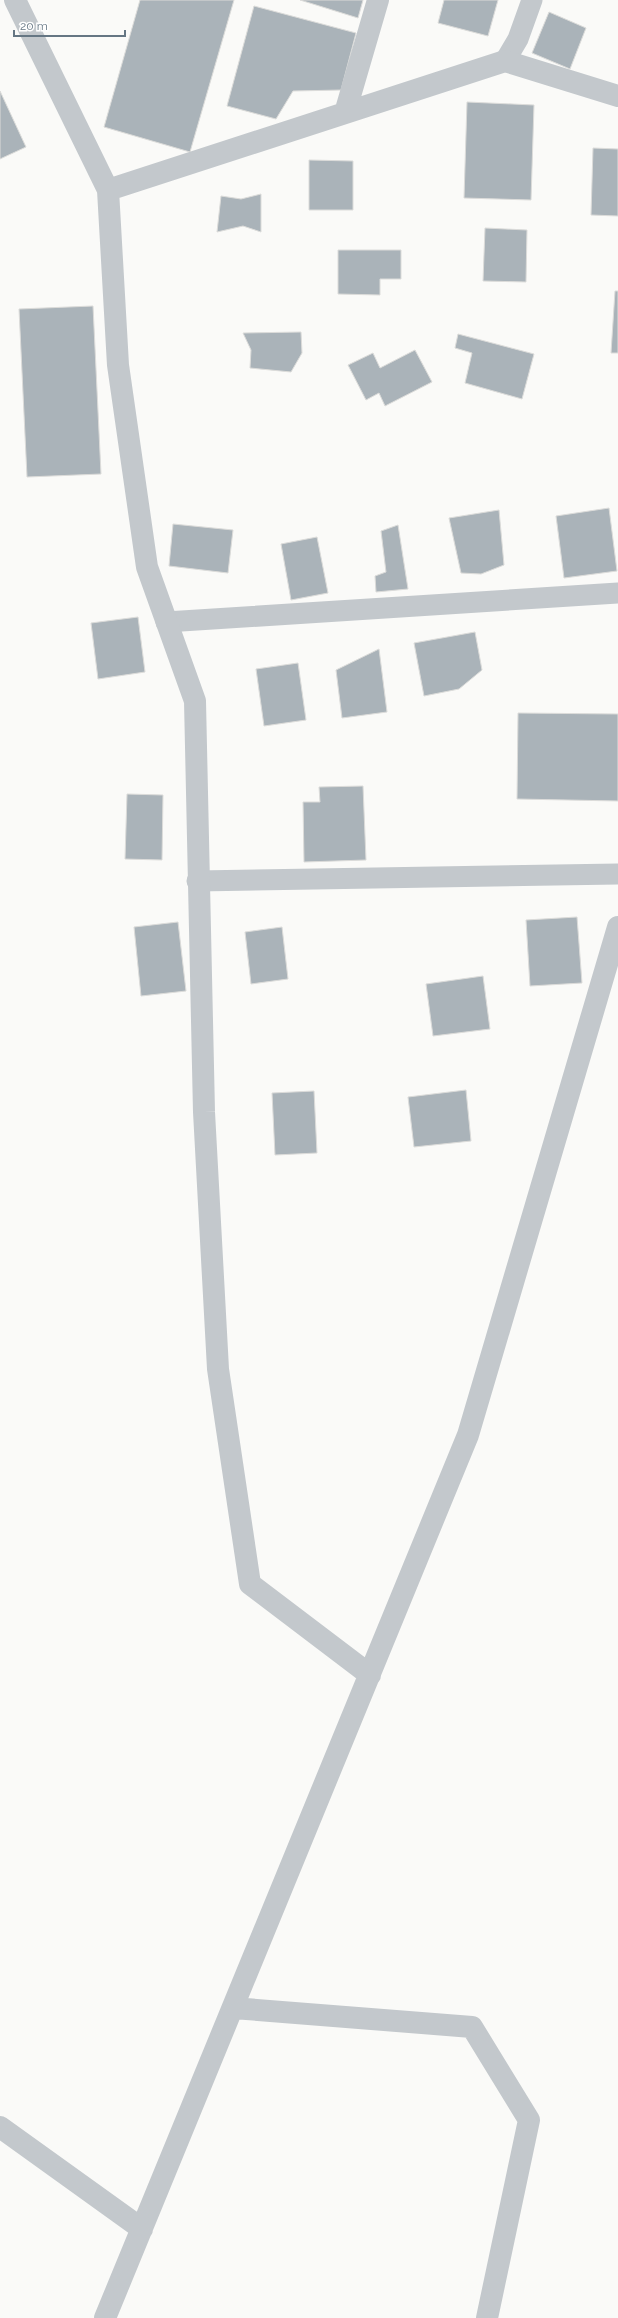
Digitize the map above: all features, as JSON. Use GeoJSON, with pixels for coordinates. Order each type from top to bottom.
{"type":"FeatureCollection","features":[{"type":"Feature","properties":{"kind":"street"},"geometry":{"type":"LineString","coordinates":[[15,0],[108,190],[118,365],[147,567],[194,701],[197,881],[204,1112],[218,1369],[250,1584],[370,1675]]}},
{"type":"Feature","properties":{"kind":"street"},"geometry":{"type":"LineString","coordinates":[[345,113],[378,0]]}},
{"type":"Feature","properties":{"kind":"street"},"geometry":{"type":"LineString","coordinates":[[108,190],[505,61],[618,96]]}},
{"type":"Feature","properties":{"kind":"street"},"geometry":{"type":"LineString","coordinates":[[105,2318],[468,1435],[618,927]]}},
{"type":"Feature","properties":{"kind":"street"},"geometry":{"type":"LineString","coordinates":[[233,2008],[472,2027],[529,2120],[487,2318]]}},
{"type":"Feature","properties":{"kind":"street"},"geometry":{"type":"LineString","coordinates":[[0,2127],[142,2229]]}},
{"type":"Feature","properties":{"kind":"lane"},"geometry":{"type":"LineString","coordinates":[[505,61],[518,39],[532,0]]}},
{"type":"Feature","properties":{"kind":"lane"},"geometry":{"type":"LineString","coordinates":[[166,622],[618,593]]}},
{"type":"Feature","properties":{"kind":"lane"},"geometry":{"type":"LineString","coordinates":[[197,881],[618,874]]}},
{"type":"Feature","properties":{"kind":"building"},"geometry":{"type":"Polygon","coordinates":[[[140,0],[234,0],[190,152],[104,127],[140,0]]]}},
{"type":"Feature","properties":{"kind":"building"},"geometry":{"type":"Polygon","coordinates":[[[300,0],[363,0],[358,18],[300,0]]]}},
{"type":"Feature","properties":{"kind":"building"},"geometry":{"type":"Polygon","coordinates":[[[444,0],[498,0],[488,36],[438,23],[444,0]]]}},
{"type":"Feature","properties":{"kind":"building"},"geometry":{"type":"Polygon","coordinates":[[[254,6],[356,33],[341,90],[293,91],[276,119],[227,106],[254,6]]]}},
{"type":"Feature","properties":{"kind":"building"},"geometry":{"type":"Polygon","coordinates":[[[549,12],[586,28],[570,69],[532,53],[549,12]]]}},
{"type":"Feature","properties":{"kind":"building"},"geometry":{"type":"Polygon","coordinates":[[[0,91],[26,147],[0,159],[0,91]]]}},
{"type":"Feature","properties":{"kind":"building"},"geometry":{"type":"Polygon","coordinates":[[[467,102],[534,105],[531,200],[464,198],[467,102]]]}},
{"type":"Feature","properties":{"kind":"building"},"geometry":{"type":"Polygon","coordinates":[[[593,148],[618,149],[618,216],[591,215],[593,148]]]}},
{"type":"Feature","properties":{"kind":"building"},"geometry":{"type":"Polygon","coordinates":[[[309,160],[353,161],[353,210],[309,210],[309,160]]]}},
{"type":"Feature","properties":{"kind":"building"},"geometry":{"type":"Polygon","coordinates":[[[261,194],[261,232],[243,226],[217,232],[221,196],[241,199],[261,194]]]}},
{"type":"Feature","properties":{"kind":"building"},"geometry":{"type":"Polygon","coordinates":[[[485,228],[527,230],[526,282],[483,281],[485,228]]]}},
{"type":"Feature","properties":{"kind":"building"},"geometry":{"type":"Polygon","coordinates":[[[338,250],[401,250],[401,279],[380,279],[380,295],[338,294],[338,250]]]}},
{"type":"Feature","properties":{"kind":"building"},"geometry":{"type":"Polygon","coordinates":[[[615,291],[618,291],[618,353],[611,353],[615,291]]]}},
{"type":"Feature","properties":{"kind":"building"},"geometry":{"type":"Polygon","coordinates":[[[93,306],[101,474],[27,477],[19,309],[93,306]]]}},
{"type":"Feature","properties":{"kind":"building"},"geometry":{"type":"Polygon","coordinates":[[[301,332],[302,353],[291,372],[250,368],[251,350],[243,333],[301,332]]]}},
{"type":"Feature","properties":{"kind":"building"},"geometry":{"type":"Polygon","coordinates":[[[458,334],[534,354],[522,399],[465,383],[472,353],[455,348],[458,334]]]}},
{"type":"Feature","properties":{"kind":"building"},"geometry":{"type":"Polygon","coordinates":[[[415,350],[432,382],[385,406],[379,393],[366,400],[348,365],[373,353],[380,368],[415,350]]]}},
{"type":"Feature","properties":{"kind":"building"},"geometry":{"type":"Polygon","coordinates":[[[609,508],[617,571],[564,578],[556,516],[609,508]]]}},
{"type":"Feature","properties":{"kind":"building"},"geometry":{"type":"Polygon","coordinates":[[[499,510],[504,565],[481,574],[461,573],[449,518],[499,510]]]}},
{"type":"Feature","properties":{"kind":"building"},"geometry":{"type":"Polygon","coordinates":[[[173,524],[233,530],[228,573],[169,566],[173,524]]]}},
{"type":"Feature","properties":{"kind":"building"},"geometry":{"type":"Polygon","coordinates":[[[398,525],[408,589],[376,592],[375,576],[386,572],[381,531],[398,525]]]}},
{"type":"Feature","properties":{"kind":"building"},"geometry":{"type":"Polygon","coordinates":[[[317,537],[328,593],[291,600],[281,544],[317,537]]]}},
{"type":"Feature","properties":{"kind":"building"},"geometry":{"type":"Polygon","coordinates":[[[138,617],[145,672],[98,679],[91,623],[138,617]]]}},
{"type":"Feature","properties":{"kind":"building"},"geometry":{"type":"Polygon","coordinates":[[[475,632],[482,670],[459,689],[424,696],[414,643],[475,632]]]}},
{"type":"Feature","properties":{"kind":"building"},"geometry":{"type":"Polygon","coordinates":[[[379,649],[387,712],[342,718],[336,670],[379,649]]]}},
{"type":"Feature","properties":{"kind":"building"},"geometry":{"type":"Polygon","coordinates":[[[298,663],[306,720],[264,726],[256,669],[298,663]]]}},
{"type":"Feature","properties":{"kind":"building"},"geometry":{"type":"Polygon","coordinates":[[[518,713],[618,714],[618,801],[517,799],[518,713]]]}},
{"type":"Feature","properties":{"kind":"building"},"geometry":{"type":"Polygon","coordinates":[[[363,786],[366,860],[304,862],[303,802],[320,802],[319,787],[363,786]]]}},
{"type":"Feature","properties":{"kind":"building"},"geometry":{"type":"Polygon","coordinates":[[[127,794],[163,795],[162,860],[125,859],[127,794]]]}},
{"type":"Feature","properties":{"kind":"building"},"geometry":{"type":"Polygon","coordinates":[[[577,917],[582,983],[530,986],[526,920],[577,917]]]}},
{"type":"Feature","properties":{"kind":"building"},"geometry":{"type":"Polygon","coordinates":[[[178,922],[186,991],[141,996],[134,927],[178,922]]]}},
{"type":"Feature","properties":{"kind":"building"},"geometry":{"type":"Polygon","coordinates":[[[282,927],[288,979],[251,984],[245,932],[282,927]]]}},
{"type":"Feature","properties":{"kind":"building"},"geometry":{"type":"Polygon","coordinates":[[[483,976],[490,1029],[433,1036],[426,984],[483,976]]]}},
{"type":"Feature","properties":{"kind":"building"},"geometry":{"type":"Polygon","coordinates":[[[466,1090],[471,1141],[414,1147],[408,1097],[466,1090]]]}},
{"type":"Feature","properties":{"kind":"building"},"geometry":{"type":"Polygon","coordinates":[[[314,1091],[317,1153],[275,1155],[272,1093],[314,1091]]]}}]}
